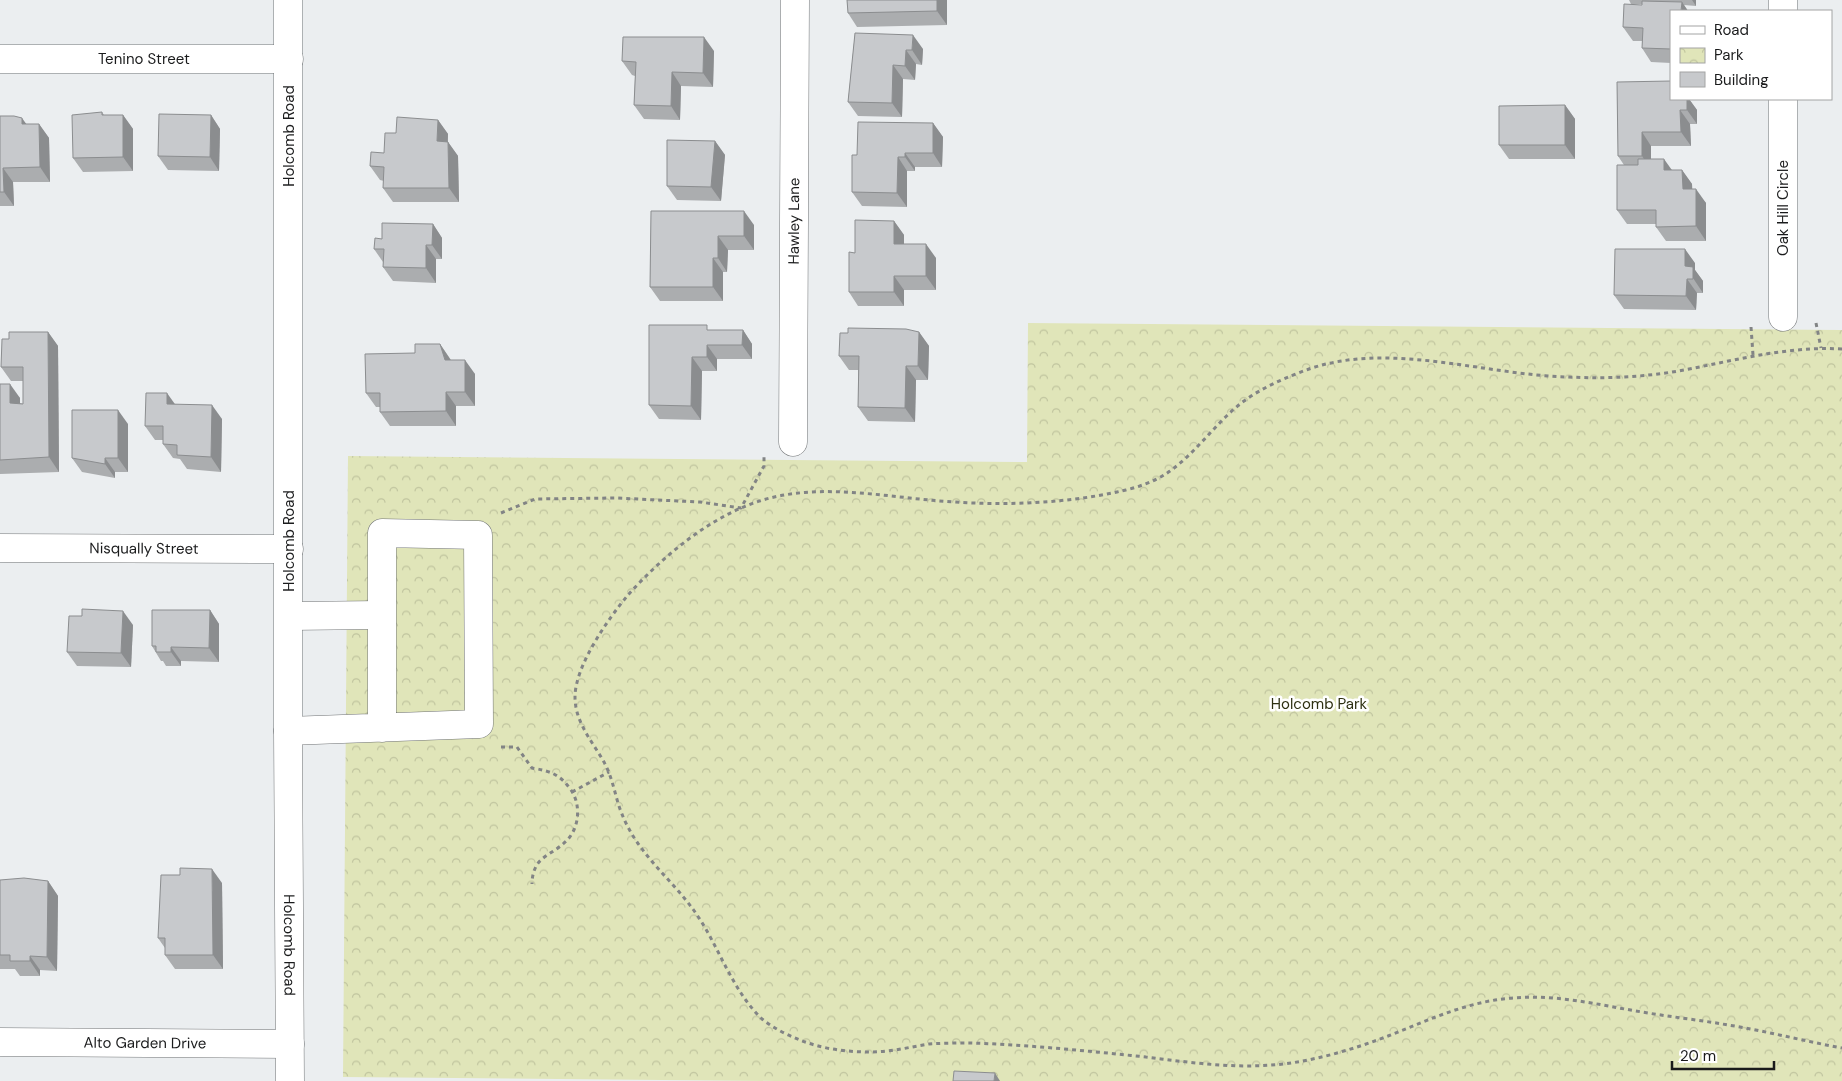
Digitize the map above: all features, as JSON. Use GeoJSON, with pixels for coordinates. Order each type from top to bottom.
{"type":"FeatureCollection","features":[{"type":"Feature","properties":{"kind":"street","name":"Holcomb Road"},"geometry":{"type":"LineString","coordinates":[[288,0],[290,1081]]}},
{"type":"Feature","properties":{"kind":"street","name":"Hawley Lane"},"geometry":{"type":"LineString","coordinates":[[793,442],[795,0]]}},
{"type":"Feature","properties":{"kind":"street","name":"Tenino Street"},"geometry":{"type":"LineString","coordinates":[[0,58],[288,59]]}},
{"type":"Feature","properties":{"kind":"street","name":"Oak Hill Circle"},"geometry":{"type":"LineString","coordinates":[[1783,100],[1783,317]]}},
{"type":"Feature","properties":{"kind":"street"},"geometry":{"type":"LineString","coordinates":[[288,731],[382,728],[479,724],[478,534],[382,533],[382,728]]}},
{"type":"Feature","properties":{"kind":"street","name":"Nisqually Street"},"geometry":{"type":"LineString","coordinates":[[0,548],[288,549]]}},
{"type":"Feature","properties":{"kind":"street"},"geometry":{"type":"LineString","coordinates":[[288,616],[381,615]]}},
{"type":"Feature","properties":{"kind":"street","name":"Alto Garden Drive"},"geometry":{"type":"LineString","coordinates":[[0,1042],[290,1044]]}},
{"type":"Feature","properties":{"kind":"path"},"geometry":{"type":"LineString","coordinates":[[1751,323],[1753,355]]}},
{"type":"Feature","properties":{"kind":"path"},"geometry":{"type":"LineString","coordinates":[[1816,323],[1821,348]]}},
{"type":"Feature","properties":{"kind":"path"},"geometry":{"type":"LineString","coordinates":[[1842,349],[1821,348],[1753,355],[1690,369],[1651,375],[1610,377],[1525,374],[1426,361],[1354,360],[1318,366],[1263,389],[1240,404],[1173,469],[1150,482],[1126,490],[1090,497],[1032,502],[982,503],[938,501],[832,491],[796,493],[767,498],[741,508],[706,528],[657,565],[626,598],[607,624],[578,676],[575,692],[576,710],[583,728],[609,772],[623,818],[634,840],[696,912],[745,997],[760,1016],[777,1030],[804,1042],[840,1050],[875,1052],[930,1044],[962,1042],[1015,1045],[1246,1067],[1292,1063],[1338,1053],[1383,1039],[1445,1013],[1483,1001],[1516,997],[1552,996],[1735,1026],[1842,1048]]}},
{"type":"Feature","properties":{"kind":"path"},"geometry":{"type":"LineString","coordinates":[[741,508],[764,466],[764,451]]}},
{"type":"Feature","properties":{"kind":"path"},"geometry":{"type":"LineString","coordinates":[[535,499],[616,498],[700,502],[741,508]]}},
{"type":"Feature","properties":{"kind":"path"},"geometry":{"type":"LineString","coordinates":[[479,724],[498,747],[517,747],[532,768],[547,771],[561,778],[572,792],[577,805],[574,831],[566,842],[539,862],[533,873],[532,884]]}},
{"type":"Feature","properties":{"kind":"path"},"geometry":{"type":"LineString","coordinates":[[572,792],[609,772]]}},
{"type":"Feature","properties":{"kind":"green space","name":"Holcomb Park"},"geometry":{"type":"Polygon","coordinates":[[[1028,323],[1842,330],[1842,1081],[776,1081],[343,1077],[348,456],[1027,462],[1028,323]]]}},
{"type":"Feature","properties":{"kind":"building"},"geometry":{"type":"Polygon","coordinates":[[[847,0],[937,0],[937,11],[848,13],[847,0]]]}},
{"type":"Feature","properties":{"kind":"building"},"geometry":{"type":"Polygon","coordinates":[[[1642,1],[1682,2],[1681,10],[1670,10],[1670,49],[1642,48],[1643,28],[1623,27],[1624,4],[1642,5],[1642,1]]]}},
{"type":"Feature","properties":{"kind":"building"},"geometry":{"type":"Polygon","coordinates":[[[855,33],[913,35],[912,50],[906,50],[905,66],[893,65],[892,103],[848,102],[855,33]]]}},
{"type":"Feature","properties":{"kind":"building"},"geometry":{"type":"Polygon","coordinates":[[[623,37],[704,37],[703,73],[672,72],[671,106],[634,105],[636,62],[622,61],[623,37]]]}},
{"type":"Feature","properties":{"kind":"building"},"geometry":{"type":"Polygon","coordinates":[[[1670,81],[1670,100],[1687,100],[1687,110],[1680,110],[1681,132],[1642,132],[1642,156],[1618,156],[1617,82],[1670,81]]]}},
{"type":"Feature","properties":{"kind":"building"},"geometry":{"type":"Polygon","coordinates":[[[1565,105],[1565,145],[1499,145],[1499,106],[1565,105]]]}},
{"type":"Feature","properties":{"kind":"building"},"geometry":{"type":"Polygon","coordinates":[[[102,112],[102,115],[123,115],[123,157],[73,158],[72,115],[102,112]]]}},
{"type":"Feature","properties":{"kind":"building"},"geometry":{"type":"Polygon","coordinates":[[[159,114],[211,115],[210,157],[158,156],[159,114]]]}},
{"type":"Feature","properties":{"kind":"building"},"geometry":{"type":"Polygon","coordinates":[[[0,116],[22,118],[22,124],[39,124],[40,167],[3,168],[4,192],[0,192],[0,116]]]}},
{"type":"Feature","properties":{"kind":"building"},"geometry":{"type":"Polygon","coordinates":[[[397,117],[438,120],[437,141],[448,142],[449,188],[383,188],[384,167],[370,166],[371,152],[384,153],[385,133],[396,133],[397,117]]]}},
{"type":"Feature","properties":{"kind":"building"},"geometry":{"type":"Polygon","coordinates":[[[858,122],[933,123],[933,153],[905,153],[905,157],[898,157],[897,193],[852,192],[852,155],[857,155],[858,122]]]}},
{"type":"Feature","properties":{"kind":"building"},"geometry":{"type":"Polygon","coordinates":[[[667,140],[715,141],[711,187],[667,186],[667,140]]]}},
{"type":"Feature","properties":{"kind":"building"},"geometry":{"type":"Polygon","coordinates":[[[1638,159],[1664,159],[1664,170],[1682,170],[1683,189],[1696,189],[1696,226],[1656,227],[1656,210],[1617,210],[1617,165],[1638,165],[1638,159]]]}},
{"type":"Feature","properties":{"kind":"building"},"geometry":{"type":"Polygon","coordinates":[[[651,211],[744,211],[744,236],[718,236],[718,258],[713,258],[713,287],[650,287],[651,211]]]}},
{"type":"Feature","properties":{"kind":"building"},"geometry":{"type":"Polygon","coordinates":[[[855,220],[894,221],[894,244],[926,244],[926,276],[894,276],[894,292],[849,292],[849,252],[855,253],[855,220]]]}},
{"type":"Feature","properties":{"kind":"building"},"geometry":{"type":"Polygon","coordinates":[[[382,223],[433,224],[432,245],[426,245],[426,268],[383,267],[384,249],[374,249],[375,238],[382,239],[382,223]]]}},
{"type":"Feature","properties":{"kind":"building"},"geometry":{"type":"Polygon","coordinates":[[[1615,249],[1685,249],[1685,266],[1693,267],[1693,279],[1687,279],[1686,296],[1614,295],[1615,249]]]}},
{"type":"Feature","properties":{"kind":"building"},"geometry":{"type":"Polygon","coordinates":[[[649,325],[707,325],[707,330],[743,330],[742,345],[707,345],[707,357],[692,357],[691,406],[649,405],[649,325]]]}},
{"type":"Feature","properties":{"kind":"building"},"geometry":{"type":"Polygon","coordinates":[[[848,328],[906,329],[919,332],[918,366],[906,366],[905,408],[858,407],[859,356],[839,356],[840,333],[848,333],[848,328]]]}},
{"type":"Feature","properties":{"kind":"building"},"geometry":{"type":"Polygon","coordinates":[[[9,332],[48,332],[49,457],[0,460],[0,384],[10,384],[10,403],[23,404],[23,367],[1,367],[2,339],[9,339],[9,332]]]}},
{"type":"Feature","properties":{"kind":"building"},"geometry":{"type":"Polygon","coordinates":[[[415,344],[440,344],[445,360],[465,360],[465,392],[446,392],[446,411],[380,412],[380,393],[366,393],[365,354],[415,353],[415,344]]]}},
{"type":"Feature","properties":{"kind":"building"},"geometry":{"type":"Polygon","coordinates":[[[146,393],[167,393],[167,404],[212,405],[211,457],[177,455],[177,445],[163,444],[163,426],[145,426],[146,393]]]}},
{"type":"Feature","properties":{"kind":"building"},"geometry":{"type":"Polygon","coordinates":[[[72,410],[118,410],[118,458],[105,458],[105,464],[72,458],[72,410]]]}},
{"type":"Feature","properties":{"kind":"building"},"geometry":{"type":"Polygon","coordinates":[[[82,609],[123,611],[121,653],[67,652],[69,616],[82,616],[82,609]]]}},
{"type":"Feature","properties":{"kind":"building"},"geometry":{"type":"Polygon","coordinates":[[[152,610],[210,610],[209,648],[171,647],[171,652],[156,652],[156,646],[152,646],[152,610]]]}},
{"type":"Feature","properties":{"kind":"building"},"geometry":{"type":"Polygon","coordinates":[[[180,868],[212,869],[213,955],[165,955],[165,938],[158,938],[161,875],[180,875],[180,868]]]}},
{"type":"Feature","properties":{"kind":"building"},"geometry":{"type":"Polygon","coordinates":[[[24,878],[48,881],[47,957],[30,956],[30,961],[10,961],[10,955],[0,955],[0,880],[24,878]]]}},
{"type":"Feature","properties":{"kind":"building"},"geometry":{"type":"Polygon","coordinates":[[[954,1071],[995,1073],[994,1081],[953,1081],[954,1071]]]}}]}
